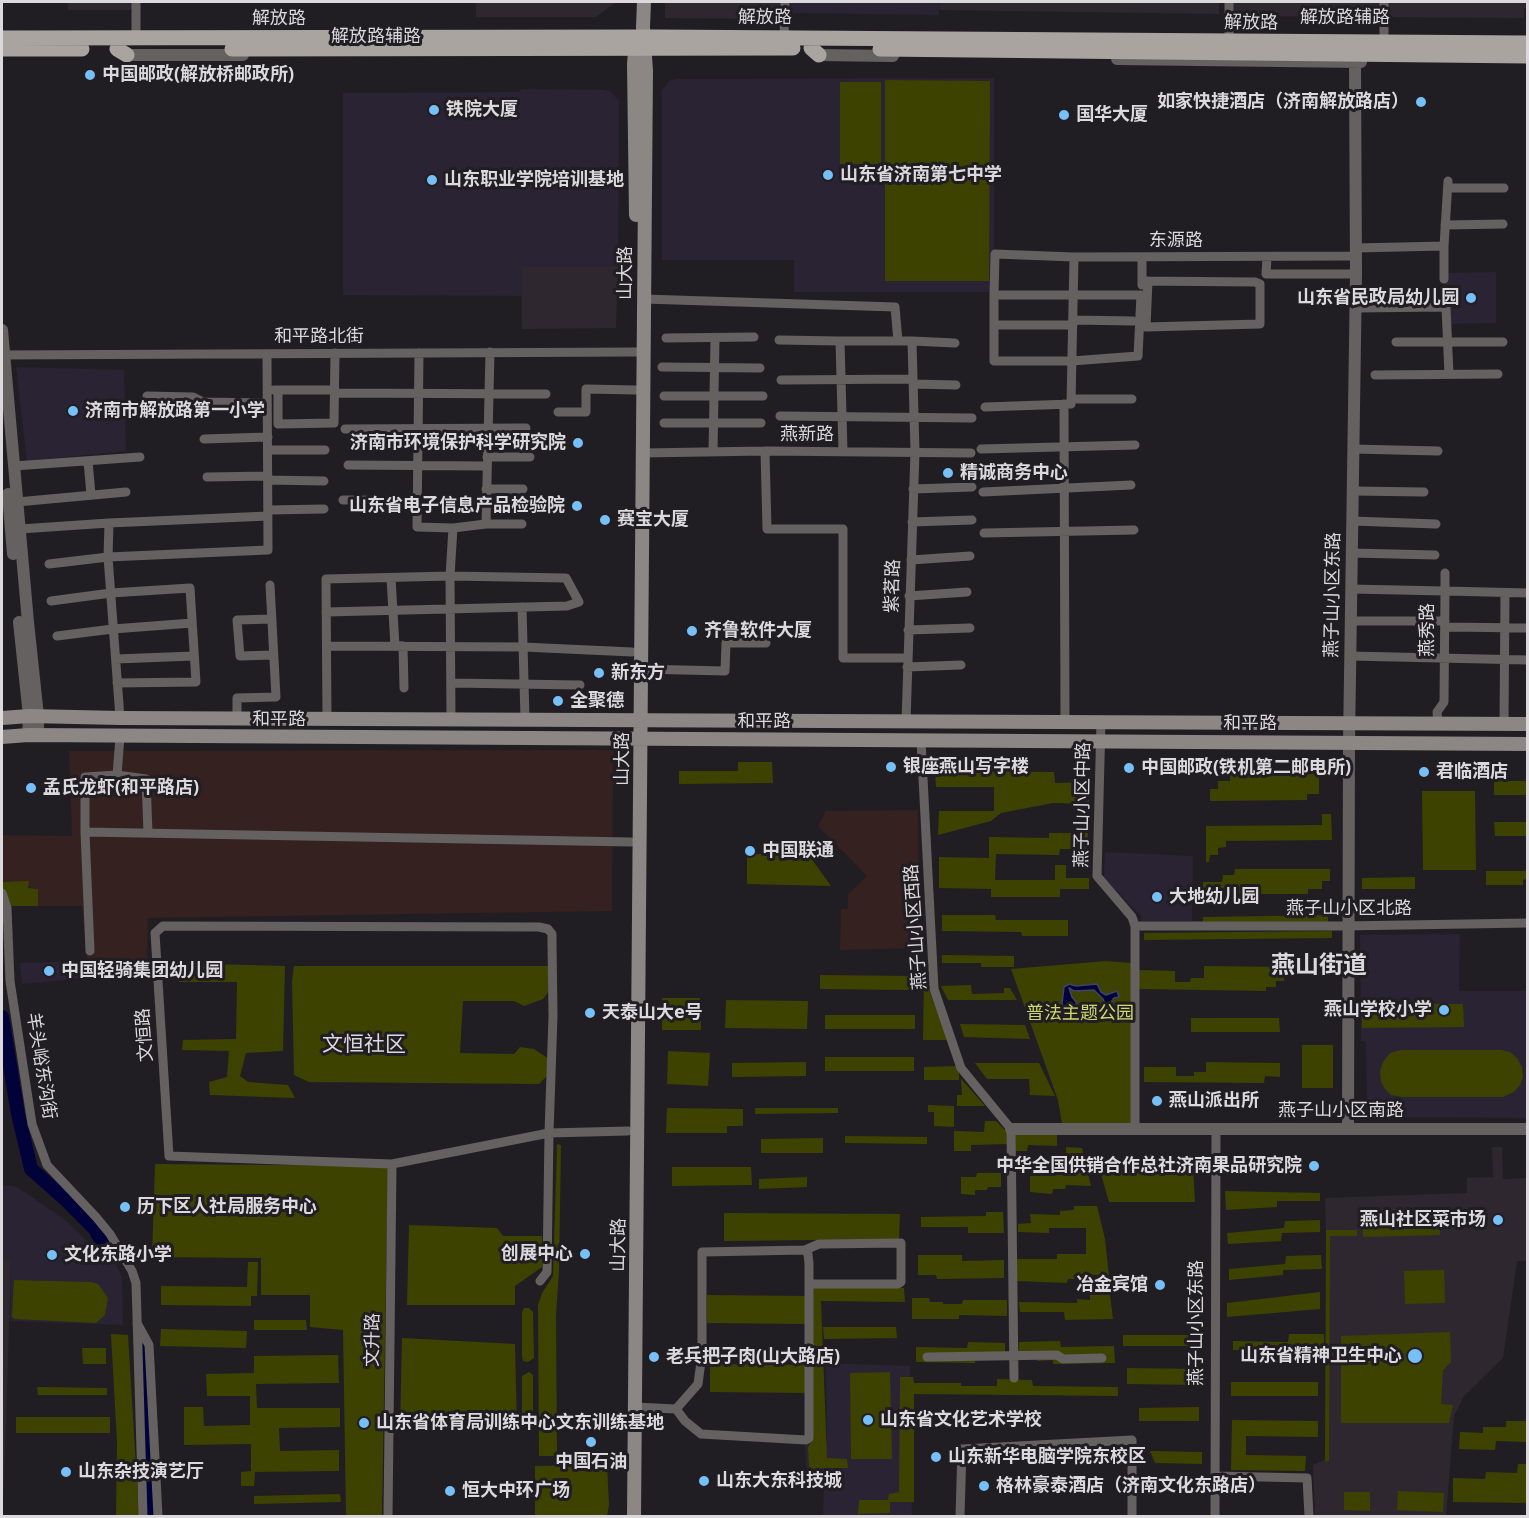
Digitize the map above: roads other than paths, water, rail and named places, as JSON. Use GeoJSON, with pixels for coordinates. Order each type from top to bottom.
{"type":"FeatureCollection","features":[{"type":"Feature","properties":{"kind":"main road","name":"山大路"},"geometry":{"type":"LineString","coordinates":[[636,2],[640,44],[644,299],[641,669],[636,720]]}},
{"type":"Feature","properties":{"kind":"main road","name":"山大路"},"geometry":{"type":"LineString","coordinates":[[634,1516],[636,720],[632,652],[640,44],[644,2]]}},
{"type":"Feature","properties":{"kind":"main road","name":"解放路"},"geometry":{"type":"LineString","coordinates":[[2,38],[125,42],[815,43],[1442,49],[1527,56]]}},
{"type":"Feature","properties":{"kind":"main road","name":"解放路"},"geometry":{"type":"LineString","coordinates":[[640,44],[784,38],[815,43]]}},
{"type":"Feature","properties":{"kind":"main road","name":"解放路"},"geometry":{"type":"LineString","coordinates":[[2,49],[125,42]]}},
{"type":"Feature","properties":{"kind":"main road","name":"解放路"},"geometry":{"type":"LineString","coordinates":[[1442,49],[1527,43]]}},
{"type":"Feature","properties":{"kind":"main road","name":"和平路"},"geometry":{"type":"LineString","coordinates":[[2,717],[1527,724]]}},
{"type":"Feature","properties":{"kind":"main road","name":"和平路"},"geometry":{"type":"LineString","coordinates":[[2,737],[33,735],[1527,744]]}},
{"type":"Feature","properties":{"kind":"main road","name":"山大路"},"geometry":{"type":"LineString","coordinates":[[626,1516],[631,842],[636,740]]}},
{"type":"Feature","properties":{"kind":"street"},"geometry":{"type":"LineString","coordinates":[[125,42],[136,2]]}},
{"type":"Feature","properties":{"kind":"street"},"geometry":{"type":"LineString","coordinates":[[784,38],[785,2]]}},
{"type":"Feature","properties":{"kind":"street"},"geometry":{"type":"LineString","coordinates":[[1229,2],[1229,35]]}},
{"type":"Feature","properties":{"kind":"street"},"geometry":{"type":"LineString","coordinates":[[1384,2],[1384,36]]}},
{"type":"Feature","properties":{"kind":"street","name":"解放路辅路"},"geometry":{"type":"LineString","coordinates":[[125,42],[526,32]]}},
{"type":"Feature","properties":{"kind":"street","name":"解放路辅路"},"geometry":{"type":"LineString","coordinates":[[815,43],[1229,35],[1384,36],[1442,49]]}},
{"type":"Feature","properties":{"kind":"street"},"geometry":{"type":"LineString","coordinates":[[815,43],[1355,62],[1442,49]]}},
{"type":"Feature","properties":{"kind":"street","name":"燕子山小区东路"},"geometry":{"type":"LineString","coordinates":[[1348,1129],[1349,723],[1356,308],[1355,62]]}},
{"type":"Feature","properties":{"kind":"street"},"geometry":{"type":"LineString","coordinates":[[1444,279],[1448,184],[1504,188]]}},
{"type":"Feature","properties":{"kind":"street"},"geometry":{"type":"LineString","coordinates":[[1445,225],[1503,224]]}},
{"type":"Feature","properties":{"kind":"street","name":"东源路"},"geometry":{"type":"LineString","coordinates":[[994,295],[995,254],[1074,257],[1267,257],[1444,246]]}},
{"type":"Feature","properties":{"kind":"street"},"geometry":{"type":"LineString","coordinates":[[1065,722],[1064,447],[1072,361],[1074,257]]}},
{"type":"Feature","properties":{"kind":"street"},"geometry":{"type":"LineString","coordinates":[[1142,257],[1146,327],[1260,324],[1260,284],[1255,282],[1145,281]]}},
{"type":"Feature","properties":{"kind":"street"},"geometry":{"type":"LineString","coordinates":[[1267,257],[1266,274],[1356,274]]}},
{"type":"Feature","properties":{"kind":"street"},"geometry":{"type":"LineString","coordinates":[[1141,295],[994,295],[993,361],[1072,361],[1138,356],[1141,295],[1145,281]]}},
{"type":"Feature","properties":{"kind":"street"},"geometry":{"type":"LineString","coordinates":[[644,299],[895,307],[898,341]]}},
{"type":"Feature","properties":{"kind":"street"},"geometry":{"type":"LineString","coordinates":[[1356,308],[1446,307],[1449,374]]}},
{"type":"Feature","properties":{"kind":"street"},"geometry":{"type":"LineString","coordinates":[[994,325],[1133,321]]}},
{"type":"Feature","properties":{"kind":"street"},"geometry":{"type":"LineString","coordinates":[[2,330],[20,529],[33,735]]}},
{"type":"Feature","properties":{"kind":"street"},"geometry":{"type":"LineString","coordinates":[[666,338],[754,337]]}},
{"type":"Feature","properties":{"kind":"street"},"geometry":{"type":"LineString","coordinates":[[712,452],[715,339]]}},
{"type":"Feature","properties":{"kind":"street"},"geometry":{"type":"LineString","coordinates":[[779,340],[955,343]]}},
{"type":"Feature","properties":{"kind":"street"},"geometry":{"type":"LineString","coordinates":[[840,341],[843,451]]}},
{"type":"Feature","properties":{"kind":"street","name":"紫茗路"},"geometry":{"type":"LineString","coordinates":[[906,721],[915,452],[912,341]]}},
{"type":"Feature","properties":{"kind":"street"},"geometry":{"type":"LineString","coordinates":[[1396,342],[1503,342]]}},
{"type":"Feature","properties":{"kind":"street"},"geometry":{"type":"LineString","coordinates":[[486,524],[490,352]]}},
{"type":"Feature","properties":{"kind":"street","name":"和平路北街"},"geometry":{"type":"LineString","coordinates":[[3,355],[637,352]]}},
{"type":"Feature","properties":{"kind":"street"},"geometry":{"type":"LineString","coordinates":[[278,390],[278,424],[334,423],[335,353]]}},
{"type":"Feature","properties":{"kind":"street"},"geometry":{"type":"LineString","coordinates":[[419,353],[417,527],[453,528],[486,524],[522,524]]}},
{"type":"Feature","properties":{"kind":"street"},"geometry":{"type":"LineString","coordinates":[[49,564],[108,557],[268,550],[267,354]]}},
{"type":"Feature","properties":{"kind":"street"},"geometry":{"type":"LineString","coordinates":[[662,367],[760,368]]}},
{"type":"Feature","properties":{"kind":"street"},"geometry":{"type":"LineString","coordinates":[[1375,375],[1498,374]]}},
{"type":"Feature","properties":{"kind":"street"},"geometry":{"type":"LineString","coordinates":[[781,380],[956,385]]}},
{"type":"Feature","properties":{"kind":"street"},"geometry":{"type":"LineString","coordinates":[[558,412],[586,412],[586,389],[636,390]]}},
{"type":"Feature","properties":{"kind":"street"},"geometry":{"type":"LineString","coordinates":[[267,390],[418,394],[546,394]]}},
{"type":"Feature","properties":{"kind":"street"},"geometry":{"type":"LineString","coordinates":[[147,396],[193,397],[203,402],[267,403]]}},
{"type":"Feature","properties":{"kind":"street"},"geometry":{"type":"LineString","coordinates":[[664,396],[763,396]]}},
{"type":"Feature","properties":{"kind":"street"},"geometry":{"type":"LineString","coordinates":[[985,407],[1132,399]]}},
{"type":"Feature","properties":{"kind":"street"},"geometry":{"type":"LineString","coordinates":[[780,416],[972,418]]}},
{"type":"Feature","properties":{"kind":"street"},"geometry":{"type":"LineString","coordinates":[[2,418],[33,716]]}},
{"type":"Feature","properties":{"kind":"street"},"geometry":{"type":"LineString","coordinates":[[664,423],[761,423]]}},
{"type":"Feature","properties":{"kind":"street"},"geometry":{"type":"LineString","coordinates":[[345,429],[526,428]]}},
{"type":"Feature","properties":{"kind":"street"},"geometry":{"type":"LineString","coordinates":[[204,439],[268,437]]}},
{"type":"Feature","properties":{"kind":"street"},"geometry":{"type":"LineString","coordinates":[[981,449],[1135,445]]}},
{"type":"Feature","properties":{"kind":"street"},"geometry":{"type":"LineString","coordinates":[[1353,448],[1438,451]]}},
{"type":"Feature","properties":{"kind":"street"},"geometry":{"type":"LineString","coordinates":[[268,450],[325,450]]}},
{"type":"Feature","properties":{"kind":"street"},"geometry":{"type":"LineString","coordinates":[[765,451],[767,529],[843,529],[843,658],[962,666]]}},
{"type":"Feature","properties":{"kind":"street","name":"燕新路"},"geometry":{"type":"LineString","coordinates":[[643,453],[765,451],[971,453]]}},
{"type":"Feature","properties":{"kind":"street"},"geometry":{"type":"LineString","coordinates":[[14,466],[140,457]]}},
{"type":"Feature","properties":{"kind":"street"},"geometry":{"type":"LineString","coordinates":[[348,465],[417,465],[530,457]]}},
{"type":"Feature","properties":{"kind":"street"},"geometry":{"type":"LineString","coordinates":[[88,461],[91,495]]}},
{"type":"Feature","properties":{"kind":"street"},"geometry":{"type":"LineString","coordinates":[[207,477],[324,481]]}},
{"type":"Feature","properties":{"kind":"street"},"geometry":{"type":"LineString","coordinates":[[983,492],[1131,485]]}},
{"type":"Feature","properties":{"kind":"street"},"geometry":{"type":"LineString","coordinates":[[913,489],[972,487]]}},
{"type":"Feature","properties":{"kind":"street"},"geometry":{"type":"LineString","coordinates":[[486,489],[523,489]]}},
{"type":"Feature","properties":{"kind":"street"},"geometry":{"type":"LineString","coordinates":[[1353,491],[1424,492]]}},
{"type":"Feature","properties":{"kind":"street"},"geometry":{"type":"LineString","coordinates":[[17,502],[126,492]]}},
{"type":"Feature","properties":{"kind":"street"},"geometry":{"type":"LineString","coordinates":[[343,500],[486,501]]}},
{"type":"Feature","properties":{"kind":"street"},"geometry":{"type":"LineString","coordinates":[[20,529],[324,509]]}},
{"type":"Feature","properties":{"kind":"street"},"geometry":{"type":"LineString","coordinates":[[912,522],[972,520]]}},
{"type":"Feature","properties":{"kind":"street"},"geometry":{"type":"LineString","coordinates":[[1352,521],[1436,524]]}},
{"type":"Feature","properties":{"kind":"street"},"geometry":{"type":"LineString","coordinates":[[109,524],[108,557],[120,718]]}},
{"type":"Feature","properties":{"kind":"street"},"geometry":{"type":"LineString","coordinates":[[451,719],[450,576],[453,528]]}},
{"type":"Feature","properties":{"kind":"street"},"geometry":{"type":"LineString","coordinates":[[984,533],[1134,530]]}},
{"type":"Feature","properties":{"kind":"street"},"geometry":{"type":"LineString","coordinates":[[1352,553],[1435,555]]}},
{"type":"Feature","properties":{"kind":"street"},"geometry":{"type":"LineString","coordinates":[[910,560],[970,556]]}},
{"type":"Feature","properties":{"kind":"street"},"geometry":{"type":"LineString","coordinates":[[1445,573],[1445,591],[1527,593]]}},
{"type":"Feature","properties":{"kind":"street"},"geometry":{"type":"LineString","coordinates":[[326,612],[567,606],[579,602],[566,578],[450,576],[326,579],[326,612],[327,646],[327,718]]}},
{"type":"Feature","properties":{"kind":"street"},"geometry":{"type":"LineString","coordinates":[[391,578],[392,610],[404,688]]}},
{"type":"Feature","properties":{"kind":"street"},"geometry":{"type":"LineString","coordinates":[[237,718],[237,698],[276,697],[270,585]]}},
{"type":"Feature","properties":{"kind":"street"},"geometry":{"type":"LineString","coordinates":[[51,601],[111,593],[190,588],[196,682],[117,683]]}},
{"type":"Feature","properties":{"kind":"street","name":"燕秀路"},"geometry":{"type":"LineString","coordinates":[[1352,589],[1445,591],[1444,702],[1437,712],[1437,724]]}},
{"type":"Feature","properties":{"kind":"street"},"geometry":{"type":"LineString","coordinates":[[909,596],[967,592]]}},
{"type":"Feature","properties":{"kind":"street"},"geometry":{"type":"LineString","coordinates":[[1504,724],[1505,593]]}},
{"type":"Feature","properties":{"kind":"street"},"geometry":{"type":"LineString","coordinates":[[522,607],[525,719]]}},
{"type":"Feature","properties":{"kind":"street"},"geometry":{"type":"LineString","coordinates":[[272,619],[237,620],[240,656],[273,655]]}},
{"type":"Feature","properties":{"kind":"street"},"geometry":{"type":"LineString","coordinates":[[1351,621],[1527,628]]}},
{"type":"Feature","properties":{"kind":"street"},"geometry":{"type":"LineString","coordinates":[[57,636],[113,628],[192,623]]}},
{"type":"Feature","properties":{"kind":"street"},"geometry":{"type":"LineString","coordinates":[[908,630],[970,628]]}},
{"type":"Feature","properties":{"kind":"street"},"geometry":{"type":"LineString","coordinates":[[641,669],[725,671],[726,643],[766,643]]}},
{"type":"Feature","properties":{"kind":"street"},"geometry":{"type":"LineString","coordinates":[[327,646],[522,647],[632,652]]}},
{"type":"Feature","properties":{"kind":"street"},"geometry":{"type":"LineString","coordinates":[[116,658],[194,656]]}},
{"type":"Feature","properties":{"kind":"street"},"geometry":{"type":"LineString","coordinates":[[1350,656],[1527,660]]}},
{"type":"Feature","properties":{"kind":"street"},"geometry":{"type":"LineString","coordinates":[[451,683],[580,685]]}},
{"type":"Feature","properties":{"kind":"street","name":"燕子山小区中路"},"geometry":{"type":"LineString","coordinates":[[1101,722],[1097,876],[1132,917],[1135,926]]}},
{"type":"Feature","properties":{"kind":"street"},"geometry":{"type":"LineString","coordinates":[[117,775],[120,737]]}},
{"type":"Feature","properties":{"kind":"street","name":"燕子山小区西路"},"geometry":{"type":"LineString","coordinates":[[921,740],[934,989],[961,1068],[1011,1129]]}},
{"type":"Feature","properties":{"kind":"street"},"geometry":{"type":"LineString","coordinates":[[90,951],[85,777],[117,775],[146,779],[148,833]]}},
{"type":"Feature","properties":{"kind":"street"},"geometry":{"type":"LineString","coordinates":[[85,832],[631,842]]}},
{"type":"Feature","properties":{"kind":"street","name":"羊头峪东沟街"},"geometry":{"type":"LineString","coordinates":[[2,892],[7,908],[6,985],[32,1124],[47,1165],[96,1216],[132,1271],[136,1283],[143,1516]]}},
{"type":"Feature","properties":{"kind":"street","name":"燕子山小区北路"},"geometry":{"type":"LineString","coordinates":[[1135,926],[1527,923]]}},
{"type":"Feature","properties":{"kind":"street","name":"文恒路"},"geometry":{"type":"LineString","coordinates":[[549,1133],[553,1016],[552,934],[548,929],[538,927],[163,926],[154,933],[169,1156],[392,1164],[549,1133],[628,1131]]}},
{"type":"Feature","properties":{"kind":"street"},"geometry":{"type":"LineString","coordinates":[[1135,926],[1135,1129]]}},
{"type":"Feature","properties":{"kind":"street"},"geometry":{"type":"LineString","coordinates":[[1011,1129],[1014,1378]]}},
{"type":"Feature","properties":{"kind":"street","name":"燕子山小区南路"},"geometry":{"type":"LineString","coordinates":[[1011,1129],[1527,1129]]}},
{"type":"Feature","properties":{"kind":"street","name":"燕子山小区东路"},"geometry":{"type":"LineString","coordinates":[[1215,1516],[1216,1129]]}},
{"type":"Feature","properties":{"kind":"street"},"geometry":{"type":"LineString","coordinates":[[540,1281],[547,1272],[549,1133]]}},
{"type":"Feature","properties":{"kind":"street","name":"文升路"},"geometry":{"type":"LineString","coordinates":[[388,1516],[392,1164]]}},
{"type":"Feature","properties":{"kind":"street"},"geometry":{"type":"LineString","coordinates":[[635,1407],[676,1408],[698,1384],[702,1354],[702,1252],[805,1250],[819,1244],[901,1243],[901,1282],[898,1284],[809,1284]]}},
{"type":"Feature","properties":{"kind":"street"},"geometry":{"type":"LineString","coordinates":[[676,1408],[685,1421],[701,1434],[806,1440],[809,1438],[809,1284],[808,1254],[805,1250]]}},
{"type":"Feature","properties":{"kind":"street","name":"羊头峪东沟街"},"geometry":{"type":"LineString","coordinates":[[136,1321],[149,1346],[158,1516]]}},
{"type":"Feature","properties":{"kind":"street"},"geometry":{"type":"LineString","coordinates":[[927,1357],[1057,1355],[1063,1359],[1102,1358]]}},
{"type":"Feature","properties":{"kind":"street"},"geometry":{"type":"LineString","coordinates":[[960,1516],[962,1449],[1132,1440],[1132,1516]]}},
{"type":"Feature","properties":{"kind":"street"},"geometry":{"type":"LineString","coordinates":[[1215,1476],[1307,1478],[1309,1516]]}},
{"type":"Feature","properties":{"kind":"waterway"},"geometry":{"type":"LineString","coordinates":[[2,1017],[18,1114],[31,1169],[95,1229],[108,1254]]}},
{"type":"Feature","properties":{"kind":"waterway"},"geometry":{"type":"LineString","coordinates":[[142,1351],[150,1516]]}},
{"type":"Feature","properties":{"kind":"place","name":"中国邮政(解放桥邮政所)"},"geometry":{"type":"Point","coordinates":[90,75]}},
{"type":"Feature","properties":{"kind":"place","name":"如家快捷酒店（济南解放路店）"},"geometry":{"type":"Point","coordinates":[1421,102]}},
{"type":"Feature","properties":{"kind":"place","name":"铁院大厦"},"geometry":{"type":"Point","coordinates":[434,110]}},
{"type":"Feature","properties":{"kind":"place","name":"国华大厦"},"geometry":{"type":"Point","coordinates":[1064,115]}},
{"type":"Feature","properties":{"kind":"place","name":"山东省济南第七中学"},"geometry":{"type":"Point","coordinates":[828,175]}},
{"type":"Feature","properties":{"kind":"place","name":"山东职业学院培训基地"},"geometry":{"type":"Point","coordinates":[432,180]}},
{"type":"Feature","properties":{"kind":"place","name":"山东省民政局幼儿园"},"geometry":{"type":"Point","coordinates":[1471,298]}},
{"type":"Feature","properties":{"kind":"place","name":"济南市解放路第一小学"},"geometry":{"type":"Point","coordinates":[73,411]}},
{"type":"Feature","properties":{"kind":"place","name":"济南市环境保护科学研究院"},"geometry":{"type":"Point","coordinates":[578,443]}},
{"type":"Feature","properties":{"kind":"place","name":"精诚商务中心"},"geometry":{"type":"Point","coordinates":[948,473]}},
{"type":"Feature","properties":{"kind":"place","name":"山东省电子信息产品检验院"},"geometry":{"type":"Point","coordinates":[577,506]}},
{"type":"Feature","properties":{"kind":"place","name":"赛宝大厦"},"geometry":{"type":"Point","coordinates":[605,520]}},
{"type":"Feature","properties":{"kind":"place","name":"齐鲁软件大厦"},"geometry":{"type":"Point","coordinates":[692,631]}},
{"type":"Feature","properties":{"kind":"place","name":"新东方"},"geometry":{"type":"Point","coordinates":[599,673]}},
{"type":"Feature","properties":{"kind":"place","name":"全聚德"},"geometry":{"type":"Point","coordinates":[558,701]}},
{"type":"Feature","properties":{"kind":"place","name":"银座燕山写字楼"},"geometry":{"type":"Point","coordinates":[891,767]}},
{"type":"Feature","properties":{"kind":"place","name":"中国邮政(铁机第二邮电所)"},"geometry":{"type":"Point","coordinates":[1129,768]}},
{"type":"Feature","properties":{"kind":"place","name":"君临酒店"},"geometry":{"type":"Point","coordinates":[1424,772]}},
{"type":"Feature","properties":{"kind":"place","name":"孟氏龙虾(和平路店)"},"geometry":{"type":"Point","coordinates":[31,788]}},
{"type":"Feature","properties":{"kind":"place","name":"中国联通"},"geometry":{"type":"Point","coordinates":[750,851]}},
{"type":"Feature","properties":{"kind":"place","name":"大地幼儿园"},"geometry":{"type":"Point","coordinates":[1157,897]}},
{"type":"Feature","properties":{"kind":"place","name":"中国轻骑集团幼儿园"},"geometry":{"type":"Point","coordinates":[49,971]}},
{"type":"Feature","properties":{"kind":"place","name":"燕山学校小学"},"geometry":{"type":"Point","coordinates":[1444,1010]}},
{"type":"Feature","properties":{"kind":"place","name":"天泰山大e号"},"geometry":{"type":"Point","coordinates":[590,1013]}},
{"type":"Feature","properties":{"kind":"place","name":"燕山派出所"},"geometry":{"type":"Point","coordinates":[1157,1101]}},
{"type":"Feature","properties":{"kind":"place","name":"中华全国供销合作总社济南果品研究院"},"geometry":{"type":"Point","coordinates":[1314,1166]}},
{"type":"Feature","properties":{"kind":"place","name":"历下区人社局服务中心"},"geometry":{"type":"Point","coordinates":[125,1207]}},
{"type":"Feature","properties":{"kind":"place","name":"燕山社区菜市场"},"geometry":{"type":"Point","coordinates":[1498,1220]}},
{"type":"Feature","properties":{"kind":"place","name":"创展中心"},"geometry":{"type":"Point","coordinates":[585,1254]}},
{"type":"Feature","properties":{"kind":"place","name":"文化东路小学"},"geometry":{"type":"Point","coordinates":[52,1255]}},
{"type":"Feature","properties":{"kind":"place","name":"冶金宾馆"},"geometry":{"type":"Point","coordinates":[1160,1285]}},
{"type":"Feature","properties":{"kind":"place","name":"山东省精神卫生中心"},"geometry":{"type":"Point","coordinates":[1415,1356]}},
{"type":"Feature","properties":{"kind":"place","name":"老兵把子肉(山大路店)"},"geometry":{"type":"Point","coordinates":[654,1357]}},
{"type":"Feature","properties":{"kind":"place","name":"山东省文化艺术学校"},"geometry":{"type":"Point","coordinates":[868,1420]}},
{"type":"Feature","properties":{"kind":"place","name":"山东省体育局训练中心文东训练基地"},"geometry":{"type":"Point","coordinates":[364,1423]}},
{"type":"Feature","properties":{"kind":"place","name":"中国石油"},"geometry":{"type":"Point","coordinates":[591,1442]}},
{"type":"Feature","properties":{"kind":"place","name":"山东新华电脑学院东校区"},"geometry":{"type":"Point","coordinates":[936,1457]}},
{"type":"Feature","properties":{"kind":"place","name":"山东杂技演艺厅"},"geometry":{"type":"Point","coordinates":[66,1472]}},
{"type":"Feature","properties":{"kind":"place","name":"山东大东科技城"},"geometry":{"type":"Point","coordinates":[704,1481]}},
{"type":"Feature","properties":{"kind":"place","name":"格林豪泰酒店（济南文化东路店）"},"geometry":{"type":"Point","coordinates":[984,1486]}},
{"type":"Feature","properties":{"kind":"place","name":"恒大中环广场"},"geometry":{"type":"Point","coordinates":[450,1491]}},
{"type":"Feature","properties":{"kind":"district","name":"燕山街道"},"geometry":{"type":"Point","coordinates":[1319,966]}},
{"type":"Feature","properties":{"kind":"district","name":"文恒社区"},"geometry":{"type":"Point","coordinates":[364,1045]}},
{"type":"Feature","properties":{"kind":"park label","name":"普法主题公园"},"geometry":{"type":"Point","coordinates":[1080,1014]}}]}
